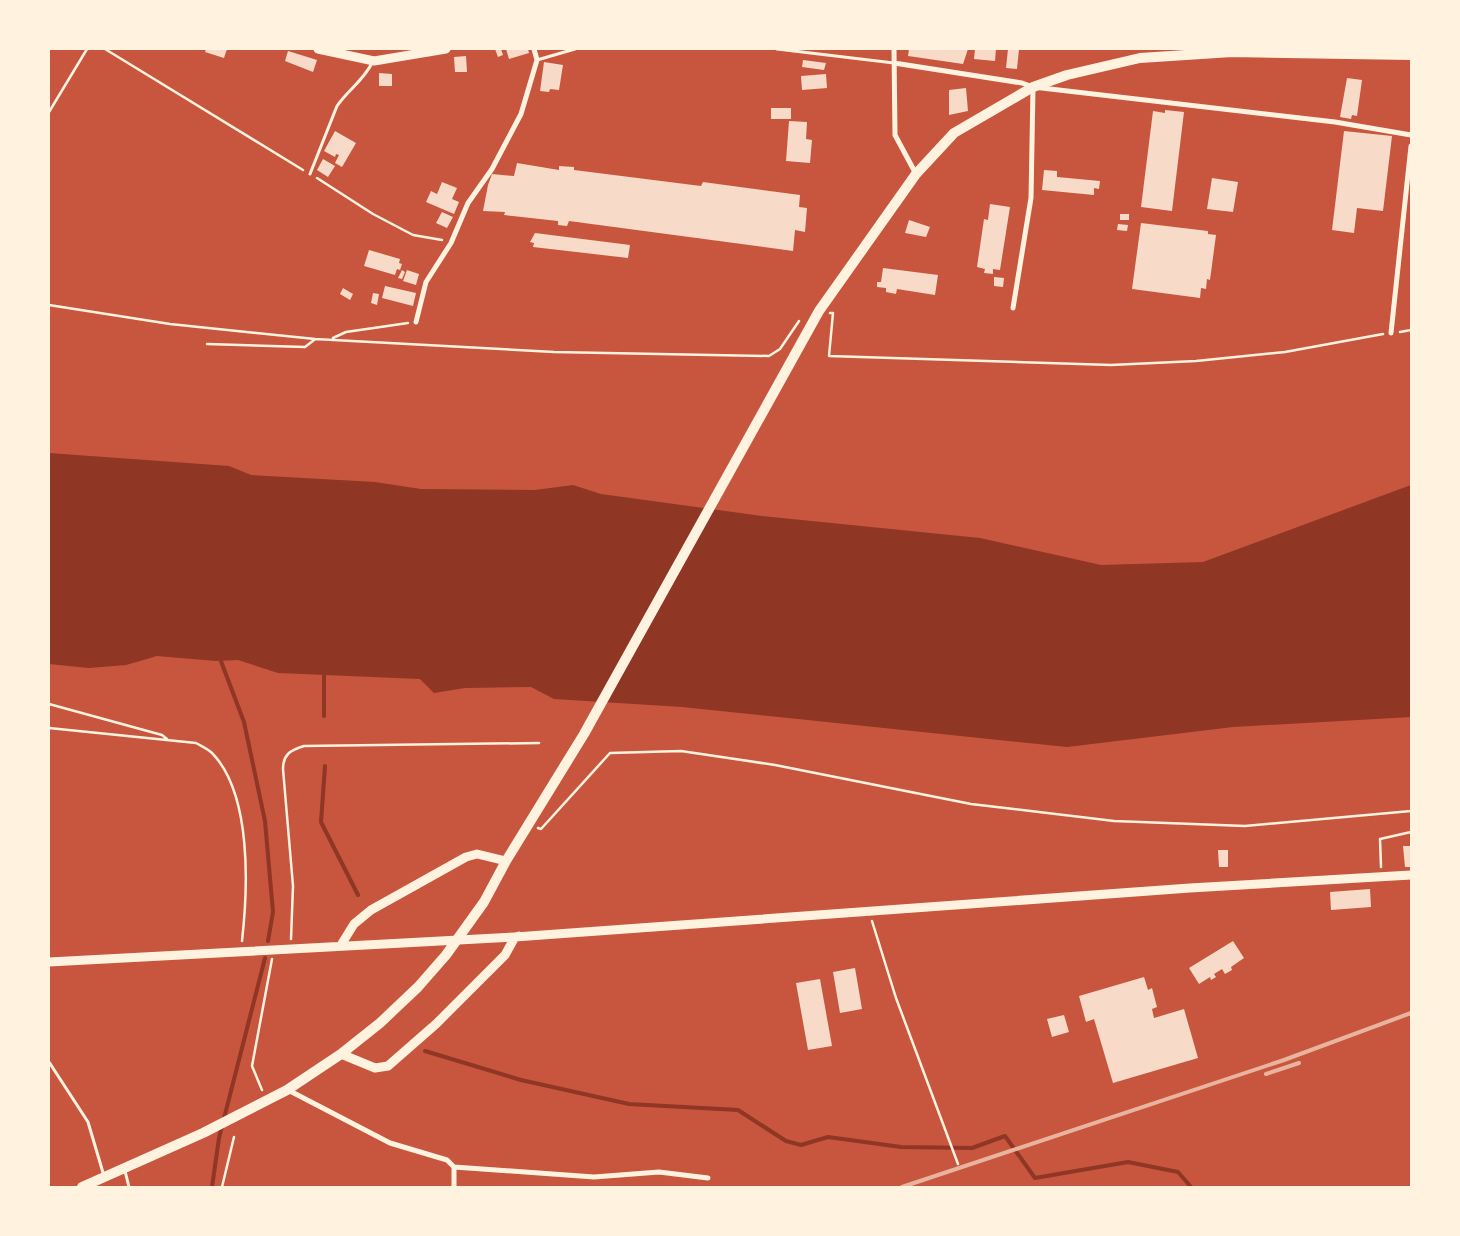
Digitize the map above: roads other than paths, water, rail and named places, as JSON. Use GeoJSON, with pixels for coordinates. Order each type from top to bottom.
{"type":"FeatureCollection","features":[{"type":"Feature","properties":{"kind":"highway"},"geometry":{"type":"LineString","coordinates":[[82,1187],[203,1134],[287,1090],[341,1054],[380,1023],[418,987],[446,955],[484,902],[506,862],[584,734],[819,311],[916,174],[954,133],[1033,87],[1067,75],[1140,58],[1232,52],[1381,51],[1411,55]]}},
{"type":"Feature","properties":{"kind":"main road"},"geometry":{"type":"LineString","coordinates":[[318,49],[374,60],[446,49]]}},
{"type":"Feature","properties":{"kind":"main road"},"geometry":{"type":"LineString","coordinates":[[341,945],[354,924],[371,910],[466,857],[477,854],[506,862]]}},
{"type":"Feature","properties":{"kind":"main road"},"geometry":{"type":"LineString","coordinates":[[50,959],[515,936],[869,910],[1411,874]]}},
{"type":"Feature","properties":{"kind":"main road"},"geometry":{"type":"LineString","coordinates":[[341,1054],[375,1068],[388,1066],[436,1024],[505,955],[515,936]]}},
{"type":"Feature","properties":{"kind":"street"},"geometry":{"type":"LineString","coordinates":[[416,322],[426,282],[451,243],[468,203],[492,169],[521,114],[537,60],[534,49]]}},
{"type":"Feature","properties":{"kind":"street"},"geometry":{"type":"LineString","coordinates":[[894,49],[895,135],[916,174]]}},
{"type":"Feature","properties":{"kind":"street"},"geometry":{"type":"LineString","coordinates":[[894,63],[1033,87],[1335,122],[1411,135]]}},
{"type":"Feature","properties":{"kind":"street"},"geometry":{"type":"LineString","coordinates":[[1013,308],[1031,198],[1033,87]]}},
{"type":"Feature","properties":{"kind":"street"},"geometry":{"type":"LineString","coordinates":[[1391,333],[1411,146]]}},
{"type":"Feature","properties":{"kind":"street"},"geometry":{"type":"LineString","coordinates":[[287,1090],[390,1143],[447,1160],[454,1167],[594,1177],[659,1172],[708,1178]]}},
{"type":"Feature","properties":{"kind":"street"},"geometry":{"type":"LineString","coordinates":[[454,1167],[454,1187]]}},
{"type":"Feature","properties":{"kind":"lane"},"geometry":{"type":"LineString","coordinates":[[537,60],[575,49]]}},
{"type":"Feature","properties":{"kind":"lane"},"geometry":{"type":"LineString","coordinates":[[777,49],[894,63]]}},
{"type":"Feature","properties":{"kind":"lane"},"geometry":{"type":"LineString","coordinates":[[310,174],[336,106],[364,79],[374,60]]}},
{"type":"Feature","properties":{"kind":"lane"},"geometry":{"type":"LineString","coordinates":[[49,1062],[88,1122],[104,1177]]}},
{"type":"Feature","properties":{"kind":"lane"},"geometry":{"type":"LineString","coordinates":[[124,1168],[129,1187]]}},
{"type":"Feature","properties":{"kind":"waterway"},"geometry":{"type":"LineString","coordinates":[[219,656],[244,722],[265,821],[273,912],[268,941]]}},
{"type":"Feature","properties":{"kind":"waterway"},"geometry":{"type":"LineString","coordinates":[[324,671],[324,716]]}},
{"type":"Feature","properties":{"kind":"waterway"},"geometry":{"type":"LineString","coordinates":[[325,766],[321,822],[358,895]]}},
{"type":"Feature","properties":{"kind":"waterway"},"geometry":{"type":"LineString","coordinates":[[212,1187],[219,1138],[265,958]]}},
{"type":"Feature","properties":{"kind":"waterway"},"geometry":{"type":"LineString","coordinates":[[425,1051],[521,1080],[629,1104],[738,1110],[786,1141],[801,1145],[828,1137],[901,1147],[972,1148],[1005,1136],[1035,1178],[1128,1162],[1178,1172],[1191,1187]]}},
{"type":"Feature","properties":{"kind":"railway"},"geometry":{"type":"LineString","coordinates":[[902,1187],[1284,1060],[1411,1013]]}},
{"type":"Feature","properties":{"kind":"railway"},"geometry":{"type":"LineString","coordinates":[[1266,1074],[1299,1063]]}}]}
